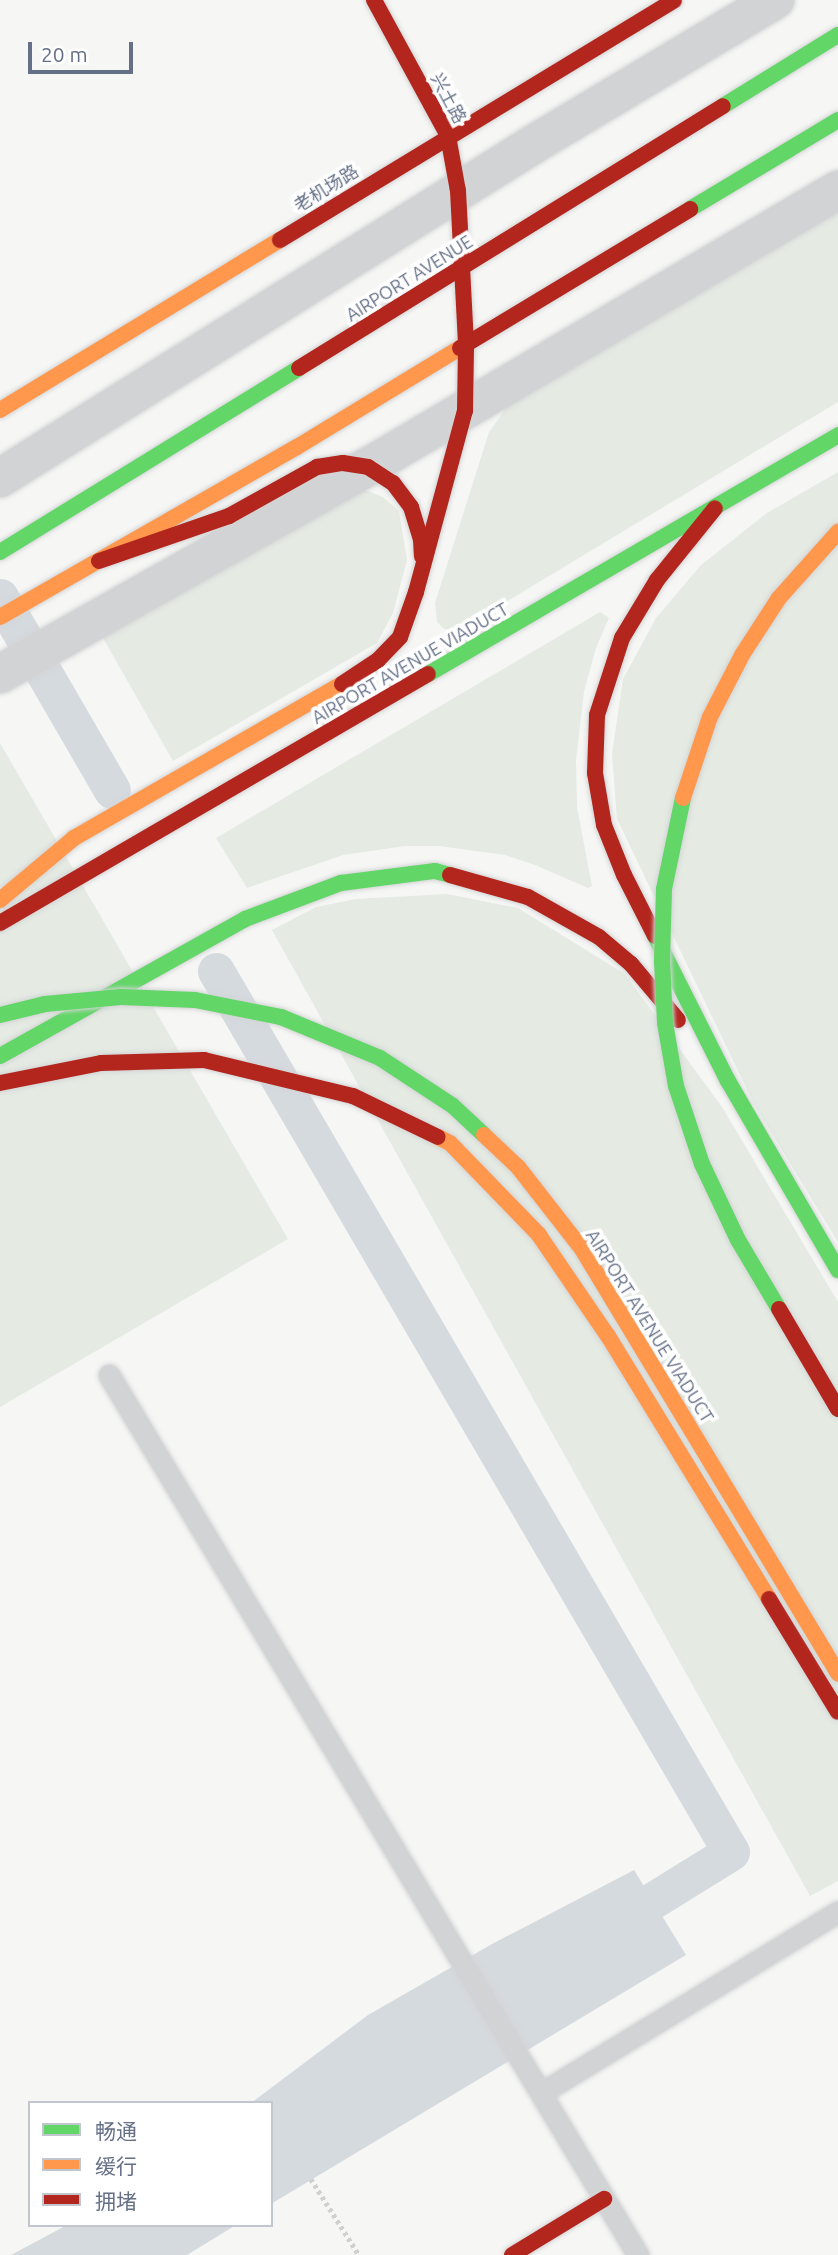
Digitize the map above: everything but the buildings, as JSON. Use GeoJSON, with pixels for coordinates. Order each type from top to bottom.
{"type":"FeatureCollection","features":[{"type":"Feature","properties":{"kind":"main road","name":"兴土路"},"geometry":{"type":"LineString","coordinates":[[374,0],[448,136],[458,191],[466,344],[465,411],[416,592]]}},
{"type":"Feature","properties":{"kind":"main road","name":"老机场路"},"geometry":{"type":"LineString","coordinates":[[0,410],[674,0]]}},
{"type":"Feature","properties":{"kind":"main road","name":"AIRPORT AVENUE"},"geometry":{"type":"LineString","coordinates":[[0,552],[838,36]]}},
{"type":"Feature","properties":{"kind":"main road"},"geometry":{"type":"LineString","coordinates":[[0,617],[466,344],[838,120]]}},
{"type":"Feature","properties":{"kind":"main road","name":"AIRPORT AVENUE VIADUCT"},"geometry":{"type":"LineString","coordinates":[[0,923],[838,435]]}},
{"type":"Feature","properties":{"kind":"main road"},"geometry":{"type":"LineString","coordinates":[[0,900],[74,838],[353,678],[378,660],[400,636],[416,592],[422,556],[421,539],[411,507],[393,483],[368,467],[343,463],[317,467],[229,516],[99,561]]}},
{"type":"Feature","properties":{"kind":"main road"},"geometry":{"type":"LineString","coordinates":[[716,507],[657,580],[622,638],[597,716],[595,773],[604,825],[624,875],[728,1081],[838,1270]]}},
{"type":"Feature","properties":{"kind":"main road"},"geometry":{"type":"LineString","coordinates":[[838,532],[779,598],[742,655],[710,717],[677,818],[664,889],[662,961],[665,1023],[676,1086],[702,1164],[738,1240],[838,1409]]}},
{"type":"Feature","properties":{"kind":"main road"},"geometry":{"type":"LineString","coordinates":[[0,1056],[244,919],[341,883],[435,872],[528,897],[599,937],[631,964],[728,1081]]}},
{"type":"Feature","properties":{"kind":"main road","name":"AIRPORT AVENUE VIADUCT"},"geometry":{"type":"LineString","coordinates":[[0,1015],[45,1004],[121,997],[195,1000],[281,1017],[380,1058],[453,1105],[518,1167],[582,1249],[838,1674]]}},
{"type":"Feature","properties":{"kind":"main road"},"geometry":{"type":"LineString","coordinates":[[0,1083],[101,1063],[204,1060],[353,1096],[450,1143],[539,1235],[608,1336],[838,1712]]}},
{"type":"Feature","properties":{"kind":"main road"},"geometry":{"type":"LineString","coordinates":[[512,2255],[604,2199]]}},
{"type":"Feature","properties":{"kind":"street"},"geometry":{"type":"LineString","coordinates":[[0,478],[458,191],[775,0]]}},
{"type":"Feature","properties":{"kind":"street"},"geometry":{"type":"LineString","coordinates":[[1,673],[368,467],[838,190]]}},
{"type":"Feature","properties":{"kind":"lane"},"geometry":{"type":"LineString","coordinates":[[109,1375],[638,2255]]}},
{"type":"Feature","properties":{"kind":"lane"},"geometry":{"type":"LineString","coordinates":[[541,2093],[838,1912]]}},
{"type":"Feature","properties":{"kind":"path"},"geometry":{"type":"LineString","coordinates":[[311,2179],[359,2255]]}},
{"type":"Feature","properties":{"kind":"shaded area"},"geometry":{"type":"Polygon","coordinates":[[[838,199],[838,402],[461,629],[451,631],[443,628],[437,622],[435,603],[489,432],[514,397],[838,199]]]}},
{"type":"Feature","properties":{"kind":"shaded area"},"geometry":{"type":"Polygon","coordinates":[[[838,472],[838,1242],[754,1104],[617,819],[612,754],[623,679],[656,618],[701,565],[767,513],[838,472]]]}},
{"type":"Feature","properties":{"kind":"shaded area"},"geometry":{"type":"Polygon","coordinates":[[[349,491],[368,491],[383,497],[399,511],[407,560],[393,613],[377,643],[173,761],[99,631],[349,491]]]}},
{"type":"Feature","properties":{"kind":"shaded area"},"geometry":{"type":"Polygon","coordinates":[[[600,612],[609,618],[596,648],[584,692],[576,760],[577,807],[592,886],[588,888],[505,855],[439,846],[405,846],[343,855],[247,888],[216,838],[600,612]]]}},
{"type":"Feature","properties":{"kind":"shaded area"},"geometry":{"type":"Polygon","coordinates":[[[0,743],[288,1239],[0,1407],[0,743]]]}},
{"type":"Feature","properties":{"kind":"shaded area"},"geometry":{"type":"Polygon","coordinates":[[[447,894],[518,908],[625,974],[722,1107],[838,1302],[838,1881],[810,1896],[272,930],[316,907],[356,899],[447,894]]]}},
{"type":"Feature","properties":{"kind":"shaded area"},"geometry":{"type":"Polygon","coordinates":[[[634,1870],[686,1955],[273,2203],[273,2101],[254,2101],[368,2015],[492,1944],[634,1870]]]}},
{"type":"Feature","properties":{"kind":"shaded area"},"geometry":{"type":"Polygon","coordinates":[[[63,2227],[233,2227],[187,2255],[11,2255],[63,2227]]]}},
{"type":"Feature","properties":{"kind":"waterway"},"geometry":{"type":"LineString","coordinates":[[0,597],[112,790]]}},
{"type":"Feature","properties":{"kind":"waterway"},"geometry":{"type":"LineString","coordinates":[[216,971],[731,1852],[610,1927]]}},
{"type":"Feature","properties":{"kind":"traffic: fast"},"geometry":{"type":"LineString","coordinates":[[723,106],[838,35]]}},
{"type":"Feature","properties":{"kind":"traffic: fast"},"geometry":{"type":"LineString","coordinates":[[690,209],[838,120]]}},
{"type":"Feature","properties":{"kind":"traffic: fast"},"geometry":{"type":"LineString","coordinates":[[0,552],[299,368]]}},
{"type":"Feature","properties":{"kind":"traffic: fast"},"geometry":{"type":"LineString","coordinates":[[428,674],[838,435]]}},
{"type":"Feature","properties":{"kind":"traffic: fast"},"geometry":{"type":"LineString","coordinates":[[683,798],[664,889],[662,961],[665,1023],[676,1086],[702,1164],[738,1240],[779,1309]]}},
{"type":"Feature","properties":{"kind":"traffic: fast"},"geometry":{"type":"LineString","coordinates":[[0,1056],[245,919],[341,883],[435,871],[450,875]]}},
{"type":"Feature","properties":{"kind":"traffic: fast"},"geometry":{"type":"LineString","coordinates":[[655,936],[728,1081],[838,1270]]}},
{"type":"Feature","properties":{"kind":"traffic: fast"},"geometry":{"type":"LineString","coordinates":[[0,1015],[45,1004],[121,997],[195,1000],[281,1017],[380,1058],[453,1106],[484,1135]]}},
{"type":"Feature","properties":{"kind":"traffic: slow"},"geometry":{"type":"LineString","coordinates":[[0,410],[280,240]]}},
{"type":"Feature","properties":{"kind":"traffic: slow"},"geometry":{"type":"LineString","coordinates":[[0,617],[297,447],[460,348]]}},
{"type":"Feature","properties":{"kind":"traffic: slow"},"geometry":{"type":"LineString","coordinates":[[683,798],[710,717],[742,655],[779,598],[838,532]]}},
{"type":"Feature","properties":{"kind":"traffic: slow"},"geometry":{"type":"LineString","coordinates":[[0,900],[74,838],[342,684]]}},
{"type":"Feature","properties":{"kind":"traffic: slow"},"geometry":{"type":"LineString","coordinates":[[484,1135],[518,1167],[582,1249],[838,1674]]}},
{"type":"Feature","properties":{"kind":"traffic: slow"},"geometry":{"type":"LineString","coordinates":[[438,1137],[450,1143],[539,1235],[608,1336],[769,1599]]}},
{"type":"Feature","properties":{"kind":"traffic: jam"},"geometry":{"type":"LineString","coordinates":[[374,0],[448,136],[458,191],[466,344]]}},
{"type":"Feature","properties":{"kind":"traffic: jam"},"geometry":{"type":"LineString","coordinates":[[280,240],[674,0]]}},
{"type":"Feature","properties":{"kind":"traffic: jam"},"geometry":{"type":"LineString","coordinates":[[299,368],[723,106]]}},
{"type":"Feature","properties":{"kind":"traffic: jam"},"geometry":{"type":"LineString","coordinates":[[460,348],[690,209]]}},
{"type":"Feature","properties":{"kind":"traffic: jam"},"geometry":{"type":"LineString","coordinates":[[342,684],[378,660],[400,637],[416,592],[465,411],[466,344]]}},
{"type":"Feature","properties":{"kind":"traffic: jam"},"geometry":{"type":"LineString","coordinates":[[99,561],[229,516],[317,467],[343,463],[368,467],[393,483],[411,507],[421,539],[422,556]]}},
{"type":"Feature","properties":{"kind":"traffic: jam"},"geometry":{"type":"LineString","coordinates":[[655,936],[624,875],[604,825],[595,773],[597,715],[622,638],[657,580],[715,508]]}},
{"type":"Feature","properties":{"kind":"traffic: jam"},"geometry":{"type":"LineString","coordinates":[[0,923],[428,674]]}},
{"type":"Feature","properties":{"kind":"traffic: jam"},"geometry":{"type":"LineString","coordinates":[[450,875],[528,897],[599,937],[631,964],[678,1020]]}},
{"type":"Feature","properties":{"kind":"traffic: jam"},"geometry":{"type":"LineString","coordinates":[[0,1083],[101,1063],[204,1060],[353,1096],[438,1137]]}},
{"type":"Feature","properties":{"kind":"traffic: jam"},"geometry":{"type":"LineString","coordinates":[[779,1309],[838,1409]]}},
{"type":"Feature","properties":{"kind":"traffic: jam"},"geometry":{"type":"LineString","coordinates":[[769,1599],[838,1712]]}},
{"type":"Feature","properties":{"kind":"traffic: jam"},"geometry":{"type":"LineString","coordinates":[[512,2255],[604,2199]]}}]}
